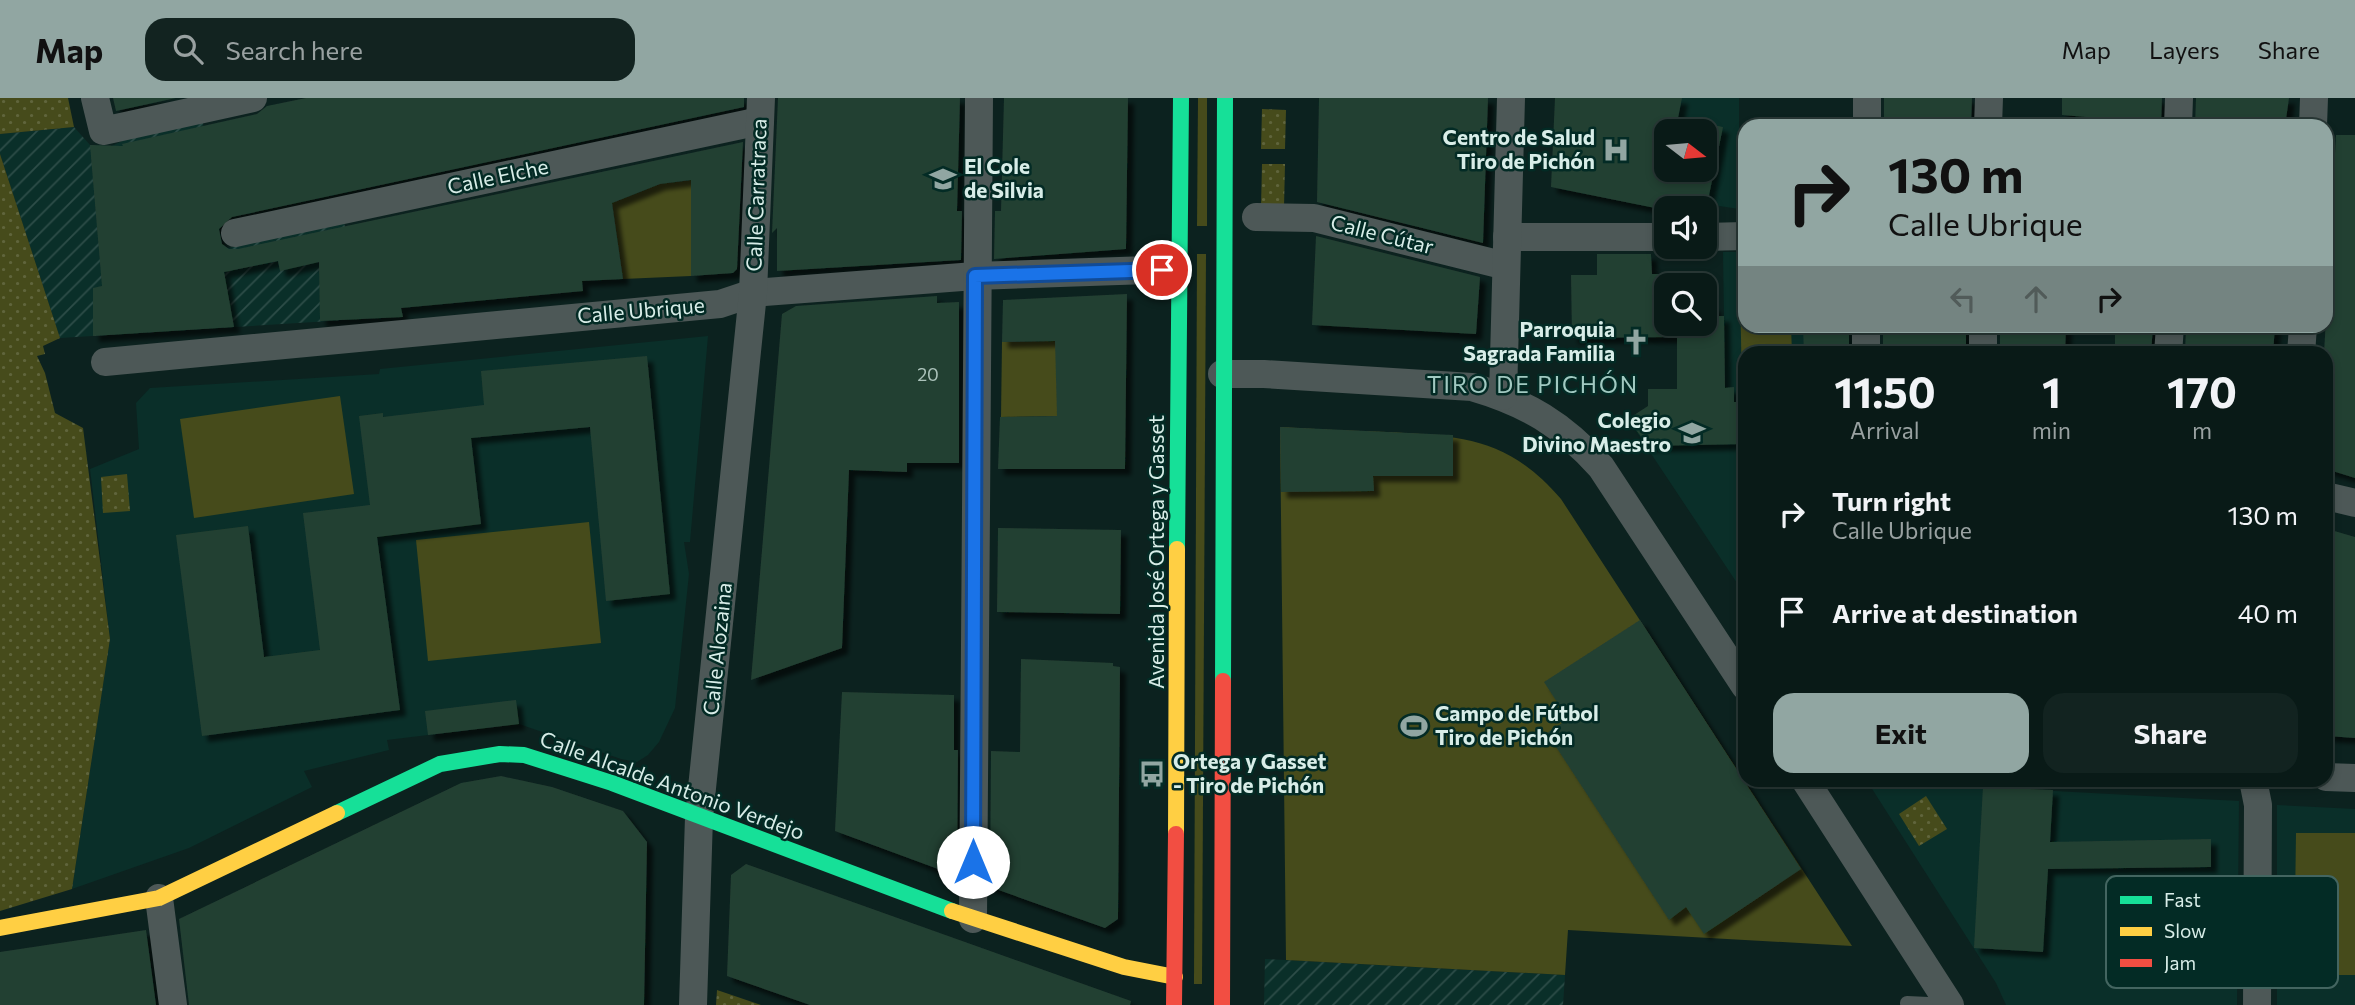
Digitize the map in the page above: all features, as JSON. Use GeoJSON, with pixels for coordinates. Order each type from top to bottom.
{"type":"FeatureCollection","features":[{"type":"Feature","properties":{"kind":"main road","name":"Avenida José Ortega y Gasset"},"geometry":{"type":"LineString","coordinates":[[1174,1005],[1179,776],[1178,269],[1181,98]]}},
{"type":"Feature","properties":{"kind":"main road"},"geometry":{"type":"LineString","coordinates":[[1222,1005],[1225,98]]}},
{"type":"Feature","properties":{"kind":"main road","name":"Calle Alcalde Antonio Verdejo"},"geometry":{"type":"LineString","coordinates":[[0,928],[159,898],[440,764],[500,754],[524,755],[587,775],[973,919],[1124,967],[1175,977]]}},
{"type":"Feature","properties":{"kind":"street"},"geometry":{"type":"LineString","coordinates":[[95,98],[103,131],[253,98]]}},
{"type":"Feature","properties":{"kind":"street"},"geometry":{"type":"LineString","coordinates":[[973,919],[975,276],[979,98]]}},
{"type":"Feature","properties":{"kind":"street"},"geometry":{"type":"LineString","coordinates":[[1503,396],[1511,98]]}},
{"type":"Feature","properties":{"kind":"street"},"geometry":{"type":"LineString","coordinates":[[1867,98],[1867,119]]}},
{"type":"Feature","properties":{"kind":"street"},"geometry":{"type":"LineString","coordinates":[[1988,119],[1989,98]]}},
{"type":"Feature","properties":{"kind":"street"},"geometry":{"type":"LineString","coordinates":[[2178,119],[2179,98]]}},
{"type":"Feature","properties":{"kind":"street"},"geometry":{"type":"LineString","coordinates":[[2313,119],[2314,98]]}},
{"type":"Feature","properties":{"kind":"street","name":"Calle Elche"},"geometry":{"type":"LineString","coordinates":[[236,233],[761,109]]}},
{"type":"Feature","properties":{"kind":"street","name":"Calle Carratraca"},"geometry":{"type":"LineString","coordinates":[[753,293],[761,109]]}},
{"type":"Feature","properties":{"kind":"street","name":"Calle Cútar"},"geometry":{"type":"LineString","coordinates":[[1256,217],[1314,218],[1506,266]]}},
{"type":"Feature","properties":{"kind":"street"},"geometry":{"type":"LineString","coordinates":[[1717,237],[1738,236]]}},
{"type":"Feature","properties":{"kind":"street"},"geometry":{"type":"LineString","coordinates":[[1507,237],[1654,237]]}},
{"type":"Feature","properties":{"kind":"street","name":"Calle Ubrique"},"geometry":{"type":"LineString","coordinates":[[105,362],[720,303],[753,293],[975,276],[1178,269]]}},
{"type":"Feature","properties":{"kind":"street","name":"Calle Alozaina"},"geometry":{"type":"LineString","coordinates":[[693,1005],[699,817],[753,293]]}},
{"type":"Feature","properties":{"kind":"street"},"geometry":{"type":"LineString","coordinates":[[1222,374],[1438,383],[1472,387],[1503,396],[1541,413],[1578,442],[1601,467],[1738,675]]}},
{"type":"Feature","properties":{"kind":"street"},"geometry":{"type":"LineString","coordinates":[[2333,498],[2355,503]]}},
{"type":"Feature","properties":{"kind":"street"},"geometry":{"type":"LineString","coordinates":[[2333,777],[2355,778]]}},
{"type":"Feature","properties":{"kind":"street"},"geometry":{"type":"LineString","coordinates":[[1810,787],[1950,1005]]}},
{"type":"Feature","properties":{"kind":"street"},"geometry":{"type":"LineString","coordinates":[[2254,787],[2258,805],[2258,876]]}},
{"type":"Feature","properties":{"kind":"street"},"geometry":{"type":"LineString","coordinates":[[159,898],[173,1005]]}},
{"type":"Feature","properties":{"kind":"lane"},"geometry":{"type":"LineString","coordinates":[[1907,1003],[1950,1005]]}},
{"type":"Feature","properties":{"kind":"shaded area","name":"Centro de Salud Tiro de Pichón"},"geometry":{"type":"Polygon","coordinates":[[[1569,98],[1739,98],[1738,209],[1717,206],[1717,196],[1654,196],[1654,208],[1566,190],[1569,98]]]}},
{"type":"Feature","properties":{"kind":"shaded area"},"geometry":{"type":"Polygon","coordinates":[[[203,120],[206,225],[220,250],[344,222],[362,319],[60,338],[0,154],[0,134],[74,127],[90,145],[112,146],[128,138],[203,120]]]}},
{"type":"Feature","properties":{"kind":"shaded area","name":"Colegio Divino Maestro"},"geometry":{"type":"Polygon","coordinates":[[[1723,252],[1738,252],[1738,333],[1852,333],[1853,346],[1738,346],[1738,584],[1628,419],[1725,387],[1723,252]]]}},
{"type":"Feature","properties":{"kind":"shaded area"},"geometry":{"type":"Polygon","coordinates":[[[708,336],[690,542],[684,542],[689,574],[675,708],[659,742],[648,755],[637,762],[621,759],[519,724],[387,740],[389,750],[304,771],[312,787],[189,848],[72,889],[110,639],[90,469],[139,449],[136,403],[150,388],[379,374],[380,369],[708,336]]]}},
{"type":"Feature","properties":{"kind":"shaded area"},"geometry":{"type":"Polygon","coordinates":[[[1871,787],[1979,787],[2239,801],[2238,876],[2106,876],[2106,988],[2237,988],[2237,1005],[2006,1005],[1996,983],[1871,787]]]}},
{"type":"Feature","properties":{"kind":"shaded area"},"geometry":{"type":"Polygon","coordinates":[[[2277,805],[2355,809],[2355,1005],[2277,1005],[2277,988],[2338,988],[2338,876],[2277,876],[2277,805]]]}},
{"type":"Feature","properties":{"kind":"shaded area"},"geometry":{"type":"Polygon","coordinates":[[[1265,959],[1565,975],[1563,1005],[1264,1005],[1265,959]]]}},
{"type":"Feature","properties":{"kind":"green space"},"geometry":{"type":"Polygon","coordinates":[[[0,98],[68,98],[74,127],[0,134],[0,98]]]}},
{"type":"Feature","properties":{"kind":"green space"},"geometry":{"type":"Polygon","coordinates":[[[1198,98],[1207,98],[1207,226],[1197,226],[1198,98]]]}},
{"type":"Feature","properties":{"kind":"green space"},"geometry":{"type":"Polygon","coordinates":[[[1262,109],[1286,110],[1285,149],[1261,149],[1262,109]]]}},
{"type":"Feature","properties":{"kind":"green space"},"geometry":{"type":"Polygon","coordinates":[[[0,154],[60,338],[43,346],[45,354],[37,356],[45,373],[55,413],[83,428],[110,639],[72,889],[0,911],[0,154]]]}},
{"type":"Feature","properties":{"kind":"green space"},"geometry":{"type":"Polygon","coordinates":[[[1262,164],[1285,164],[1284,207],[1261,207],[1262,164]]]}},
{"type":"Feature","properties":{"kind":"green space"},"geometry":{"type":"Polygon","coordinates":[[[692,180],[691,276],[623,279],[612,203],[660,184],[692,180]]]}},
{"type":"Feature","properties":{"kind":"green space"},"geometry":{"type":"Polygon","coordinates":[[[1197,254],[1206,254],[1202,984],[1194,984],[1197,254]]]}},
{"type":"Feature","properties":{"kind":"green space"},"geometry":{"type":"Polygon","coordinates":[[[1741,333],[1791,333],[1792,346],[1741,346],[1741,333]]]}},
{"type":"Feature","properties":{"kind":"green space"},"geometry":{"type":"Polygon","coordinates":[[[1058,341],[1057,416],[1001,417],[1002,342],[1058,341]]]}},
{"type":"Feature","properties":{"kind":"green space"},"geometry":{"type":"Polygon","coordinates":[[[340,396],[354,494],[194,518],[180,419],[340,396]]]}},
{"type":"Feature","properties":{"kind":"green space","name":"Campo de Fútbol Tiro de Pichón"},"geometry":{"type":"Polygon","coordinates":[[[1280,427],[1461,439],[1503,452],[1542,479],[1561,499],[1738,771],[1738,787],[1748,787],[1852,946],[1568,930],[1565,975],[1286,960],[1280,427]]]}},
{"type":"Feature","properties":{"kind":"green space"},"geometry":{"type":"Polygon","coordinates":[[[127,474],[130,511],[103,513],[101,477],[127,474]]]}},
{"type":"Feature","properties":{"kind":"green space"},"geometry":{"type":"Polygon","coordinates":[[[589,522],[601,643],[428,661],[416,540],[589,522]]]}},
{"type":"Feature","properties":{"kind":"green space"},"geometry":{"type":"Polygon","coordinates":[[[1926,796],[1947,829],[1919,846],[1899,814],[1926,796]]]}},
{"type":"Feature","properties":{"kind":"green space"},"geometry":{"type":"Polygon","coordinates":[[[2296,833],[2355,833],[2355,975],[2338,975],[2338,876],[2295,876],[2296,833]]]}},
{"type":"Feature","properties":{"kind":"green space"},"geometry":{"type":"Polygon","coordinates":[[[717,990],[761,1005],[716,1005],[717,990]]]}},
{"type":"Feature","properties":{"kind":"building"},"geometry":{"type":"Polygon","coordinates":[[[113,98],[176,98],[116,111],[113,98]]]}},
{"type":"Feature","properties":{"kind":"building"},"geometry":{"type":"Polygon","coordinates":[[[306,98],[744,98],[744,107],[232,217],[219,229],[222,244],[229,249],[743,142],[737,269],[733,273],[691,276],[691,180],[660,184],[612,203],[623,279],[582,281],[583,291],[401,308],[403,317],[320,321],[319,262],[280,271],[278,261],[224,272],[234,327],[93,336],[93,288],[102,286],[90,145],[123,146],[122,144],[257,114],[267,106],[306,98]]]}},
{"type":"Feature","properties":{"kind":"building"},"geometry":{"type":"Polygon","coordinates":[[[778,98],[960,98],[957,211],[962,211],[961,260],[777,271],[777,228],[772,233],[778,98]]]}},
{"type":"Feature","properties":{"kind":"building"},"geometry":{"type":"Polygon","coordinates":[[[1004,98],[1128,98],[1126,249],[994,259],[995,211],[1001,211],[1004,98]]]}},
{"type":"Feature","properties":{"kind":"building"},"geometry":{"type":"Polygon","coordinates":[[[1319,98],[1488,98],[1483,243],[1317,202],[1319,98]]]}},
{"type":"Feature","properties":{"kind":"building","name":"Centro de Salud Tiro de Pichón"},"geometry":{"type":"Polygon","coordinates":[[[1555,98],[1682,98],[1678,118],[1683,119],[1654,119],[1654,182],[1712,182],[1709,196],[1654,196],[1654,208],[1551,187],[1555,98]]]}},
{"type":"Feature","properties":{"kind":"building"},"geometry":{"type":"Polygon","coordinates":[[[1884,98],[1972,98],[1971,119],[1884,119],[1884,98]]]}},
{"type":"Feature","properties":{"kind":"building"},"geometry":{"type":"Polygon","coordinates":[[[2062,98],[2162,98],[2161,119],[2062,115],[2062,98]]]}},
{"type":"Feature","properties":{"kind":"building"},"geometry":{"type":"Polygon","coordinates":[[[2196,98],[2289,98],[2286,119],[2195,119],[2196,98]]]}},
{"type":"Feature","properties":{"kind":"building","name":"Centro de Salud Tiro de Pichón"},"geometry":{"type":"Polygon","coordinates":[[[1717,126],[1723,127],[1717,156],[1717,126]]]}},
{"type":"Feature","properties":{"kind":"building"},"geometry":{"type":"Polygon","coordinates":[[[2336,135],[2355,135],[2355,478],[2333,471],[2333,346],[2324,346],[2325,333],[2333,333],[2333,190],[2336,135]]]}},
{"type":"Feature","properties":{"kind":"building"},"geometry":{"type":"Polygon","coordinates":[[[1316,236],[1480,277],[1476,334],[1312,325],[1316,236]]]}},
{"type":"Feature","properties":{"kind":"building"},"geometry":{"type":"Polygon","coordinates":[[[1597,254],[1651,254],[1654,274],[1654,336],[1717,336],[1717,316],[1724,316],[1725,388],[1734,387],[1734,402],[1738,402],[1738,444],[1648,446],[1628,419],[1648,406],[1648,389],[1677,389],[1677,337],[1572,338],[1571,275],[1597,275],[1597,254]]]}},
{"type":"Feature","properties":{"kind":"building"},"geometry":{"type":"Polygon","coordinates":[[[1127,294],[1125,469],[998,469],[1000,417],[1057,416],[1055,341],[1002,342],[1003,300],[1127,294]]]}},
{"type":"Feature","properties":{"kind":"building"},"geometry":{"type":"Polygon","coordinates":[[[937,296],[937,303],[959,302],[959,463],[907,463],[907,472],[849,470],[842,648],[751,680],[782,314],[796,306],[937,296]]]}},
{"type":"Feature","properties":{"kind":"building"},"geometry":{"type":"Polygon","coordinates":[[[1803,333],[1849,333],[1849,346],[1804,346],[1803,333]]]}},
{"type":"Feature","properties":{"kind":"building"},"geometry":{"type":"Polygon","coordinates":[[[1883,333],[1966,333],[1966,346],[1883,346],[1883,333]]]}},
{"type":"Feature","properties":{"kind":"building"},"geometry":{"type":"Polygon","coordinates":[[[2000,333],[2066,333],[2065,346],[2000,346],[2000,333]]]}},
{"type":"Feature","properties":{"kind":"building"},"geometry":{"type":"Polygon","coordinates":[[[2115,333],[2152,333],[2152,346],[2115,346],[2115,333]]]}},
{"type":"Feature","properties":{"kind":"building"},"geometry":{"type":"Polygon","coordinates":[[[2186,333],[2274,333],[2274,346],[2185,346],[2186,333]]]}},
{"type":"Feature","properties":{"kind":"building"},"geometry":{"type":"Polygon","coordinates":[[[647,356],[670,594],[606,601],[590,427],[471,438],[481,524],[377,537],[400,710],[202,736],[176,535],[248,526],[264,657],[320,650],[303,513],[370,505],[359,416],[383,413],[383,417],[484,405],[481,371],[647,356]]]}},
{"type":"Feature","properties":{"kind":"building"},"geometry":{"type":"Polygon","coordinates":[[[1280,427],[1453,435],[1453,476],[1373,476],[1374,491],[1281,492],[1280,427]]]}},
{"type":"Feature","properties":{"kind":"building"},"geometry":{"type":"Polygon","coordinates":[[[998,528],[1121,530],[1120,614],[997,612],[998,528]]]}},
{"type":"Feature","properties":{"kind":"building"},"geometry":{"type":"Polygon","coordinates":[[[2333,531],[2355,537],[2355,738],[2333,736],[2333,531]]]}},
{"type":"Feature","properties":{"kind":"building"},"geometry":{"type":"Polygon","coordinates":[[[1640,620],[1738,772],[1738,787],[1748,787],[1801,869],[1704,934],[1686,907],[1669,920],[1547,733],[1568,719],[1544,682],[1640,620]]]}},
{"type":"Feature","properties":{"kind":"building"},"geometry":{"type":"Polygon","coordinates":[[[1021,659],[1113,663],[1113,666],[1120,667],[1118,919],[1105,928],[990,887],[991,751],[1020,752],[1021,659]]]}},
{"type":"Feature","properties":{"kind":"building"},"geometry":{"type":"Polygon","coordinates":[[[842,692],[954,695],[954,750],[958,750],[957,876],[835,831],[842,692]]]}},
{"type":"Feature","properties":{"kind":"building"},"geometry":{"type":"Polygon","coordinates":[[[516,700],[519,724],[428,735],[425,711],[516,700]]]}},
{"type":"Feature","properties":{"kind":"building"},"geometry":{"type":"Polygon","coordinates":[[[501,776],[552,787],[623,811],[647,842],[644,1005],[189,1005],[179,919],[461,783],[501,776]]]}},
{"type":"Feature","properties":{"kind":"building"},"geometry":{"type":"Polygon","coordinates":[[[1983,787],[2053,790],[2050,842],[2211,839],[2211,867],[2048,869],[2043,952],[1974,948],[1983,787]]]}},
{"type":"Feature","properties":{"kind":"building"},"geometry":{"type":"Polygon","coordinates":[[[746,864],[1131,1001],[1130,1005],[810,1005],[727,976],[731,875],[746,864]]]}},
{"type":"Feature","properties":{"kind":"building"},"geometry":{"type":"Polygon","coordinates":[[[146,930],[156,1005],[0,1005],[0,952],[146,930]]]}},
{"type":"Feature","properties":{"kind":"traffic: fast"},"geometry":{"type":"LineString","coordinates":[[1177,549],[1181,98]]}},
{"type":"Feature","properties":{"kind":"traffic: fast"},"geometry":{"type":"LineString","coordinates":[[1223,681],[1225,98]]}},
{"type":"Feature","properties":{"kind":"traffic: fast"},"geometry":{"type":"LineString","coordinates":[[337,813],[440,764],[500,754],[524,755],[612,783],[952,911]]}},
{"type":"Feature","properties":{"kind":"traffic: slow"},"geometry":{"type":"LineString","coordinates":[[1176,834],[1177,549]]}},
{"type":"Feature","properties":{"kind":"traffic: slow"},"geometry":{"type":"LineString","coordinates":[[0,928],[159,898],[337,813]]}},
{"type":"Feature","properties":{"kind":"traffic: slow"},"geometry":{"type":"LineString","coordinates":[[952,911],[1124,967],[1175,977]]}},
{"type":"Feature","properties":{"kind":"traffic: jam"},"geometry":{"type":"LineString","coordinates":[[1222,1005],[1223,681]]}},
{"type":"Feature","properties":{"kind":"traffic: jam"},"geometry":{"type":"LineString","coordinates":[[1174,1005],[1176,834]]}},
{"type":"Feature","properties":{"kind":"place","name":"Centro de Salud Tiro de Pichón"},"geometry":{"type":"Point","coordinates":[1616,150]}},
{"type":"Feature","properties":{"kind":"place","name":"El Cole de Silvia"},"geometry":{"type":"Point","coordinates":[943,179]}},
{"type":"Feature","properties":{"kind":"place","name":"Parroquia Sagrada Familia"},"geometry":{"type":"Point","coordinates":[1636,342]}},
{"type":"Feature","properties":{"kind":"place","name":"Colegio Divino Maestro"},"geometry":{"type":"Point","coordinates":[1692,433]}},
{"type":"Feature","properties":{"kind":"place","name":"Campo de Fútbol Tiro de Pichón"},"geometry":{"type":"Point","coordinates":[1414,726]}},
{"type":"Feature","properties":{"kind":"place","name":"Ortega y Gasset - Tiro de Pichón"},"geometry":{"type":"Point","coordinates":[1152,774]}},
{"type":"Feature","properties":{"kind":"district","name":"TIRO DE PICHÓN"},"geometry":{"type":"Point","coordinates":[1533,385]}},
{"type":"Feature","properties":{"kind":"route"},"geometry":{"type":"LineString","coordinates":[[973,862],[975,276],[1162,270]]}}]}
